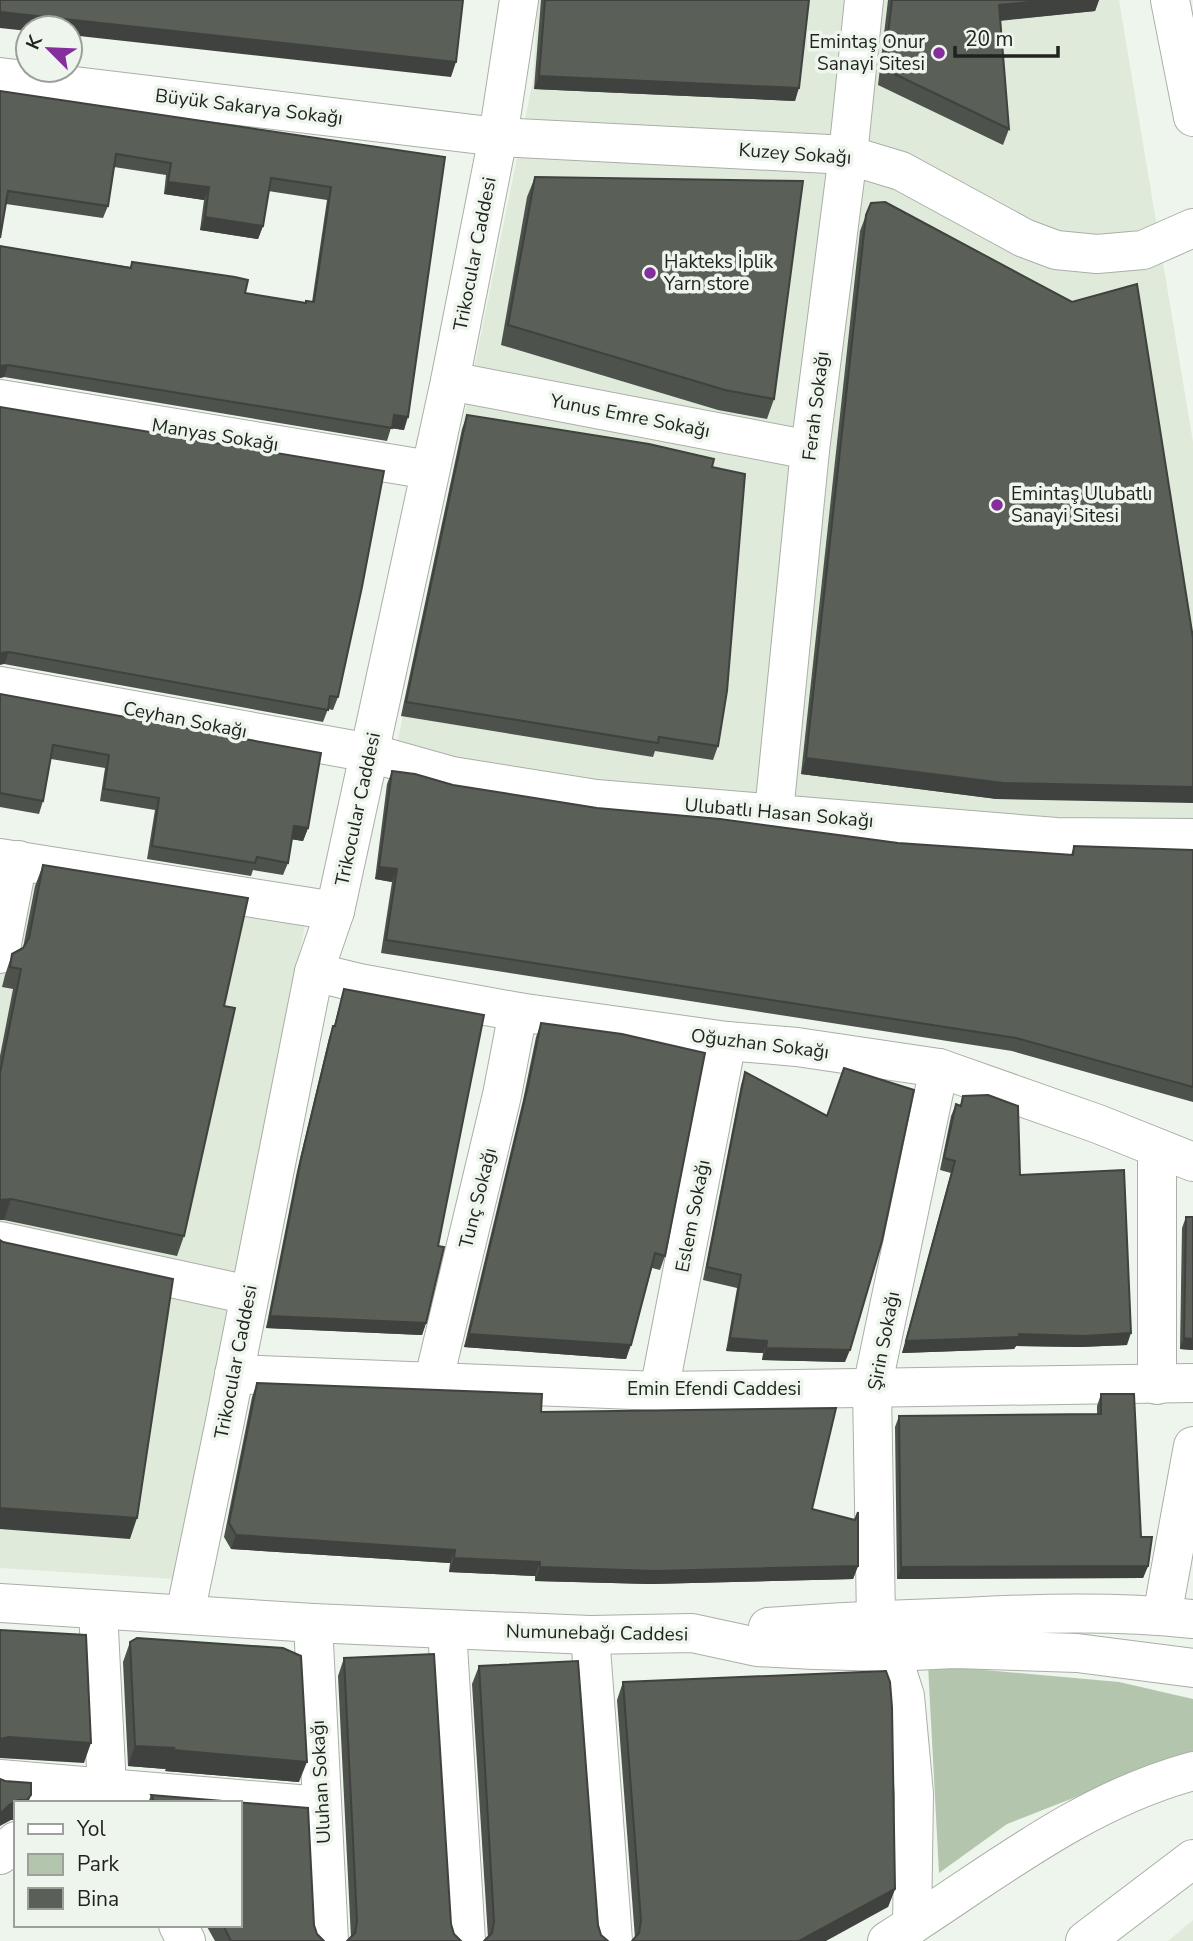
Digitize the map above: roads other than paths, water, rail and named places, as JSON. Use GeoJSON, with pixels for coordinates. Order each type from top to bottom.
{"type":"FeatureCollection","features":[{"type":"Feature","properties":{"kind":"street","name":"Trikocular Caddesi"},"geometry":{"type":"LineString","coordinates":[[185,1614],[314,972],[335,911],[450,381],[498,137],[519,0]]}},
{"type":"Feature","properties":{"kind":"street","name":"Ferah Sokağı"},"geometry":{"type":"LineString","coordinates":[[774,812],[810,450],[848,155],[864,0]]}},
{"type":"Feature","properties":{"kind":"street"},"geometry":{"type":"LineString","coordinates":[[1170,0],[1193,117]]}},
{"type":"Feature","properties":{"kind":"street","name":"Büyük Sakarya Sokağı"},"geometry":{"type":"LineString","coordinates":[[0,77],[498,137]]}},
{"type":"Feature","properties":{"kind":"street","name":"Kuzey Sokağı"},"geometry":{"type":"LineString","coordinates":[[498,137],[848,155],[901,170],[1024,238],[1056,250],[1097,254],[1143,250],[1193,228]]}},
{"type":"Feature","properties":{"kind":"street","name":"Yunus Emre Sokağı"},"geometry":{"type":"LineString","coordinates":[[450,381],[810,450]]}},
{"type":"Feature","properties":{"kind":"street","name":"Manyas Sokağı"},"geometry":{"type":"LineString","coordinates":[[0,399],[430,470]]}},
{"type":"Feature","properties":{"kind":"street","name":"Ceyhan Sokağı"},"geometry":{"type":"LineString","coordinates":[[0,686],[370,753]]}},
{"type":"Feature","properties":{"kind":"street","name":"Ulubatlı Hasan Sokağı"},"geometry":{"type":"LineString","coordinates":[[370,753],[452,776],[596,799],[1056,837],[1193,838]]}},
{"type":"Feature","properties":{"kind":"street"},"geometry":{"type":"LineString","coordinates":[[0,954],[9,859],[335,911]]}},
{"type":"Feature","properties":{"kind":"street","name":"Oğuzhan Sokağı"},"geometry":{"type":"LineString","coordinates":[[314,972],[359,983],[518,1012],[939,1068],[1098,1124],[1193,1162]]}},
{"type":"Feature","properties":{"kind":"street","name":"Tunç Sokağı"},"geometry":{"type":"LineString","coordinates":[[433,1384],[502,1095],[518,1012]]}},
{"type":"Feature","properties":{"kind":"street","name":"Eslem Sokağı"},"geometry":{"type":"LineString","coordinates":[[659,1391],[727,1041]]}},
{"type":"Feature","properties":{"kind":"street","name":"Şirin Sokağı"},"geometry":{"type":"LineString","coordinates":[[899,1933],[914,1905],[914,1794],[905,1696],[883,1635],[872,1388],[939,1068]]}},
{"type":"Feature","properties":{"kind":"street"},"geometry":{"type":"LineString","coordinates":[[1157,1148],[1175,1384]]}},
{"type":"Feature","properties":{"kind":"street"},"geometry":{"type":"LineString","coordinates":[[0,1241],[249,1295]]}},
{"type":"Feature","properties":{"kind":"street","name":"Emin Efendi Caddesi"},"geometry":{"type":"LineString","coordinates":[[234,1374],[659,1391],[1175,1384]]}},
{"type":"Feature","properties":{"kind":"street"},"geometry":{"type":"LineString","coordinates":[[883,1635],[1044,1613],[1178,1617],[1193,1446]]}},
{"type":"Feature","properties":{"kind":"street","name":"Numunebağı Caddesi"},"geometry":{"type":"LineString","coordinates":[[0,1603],[447,1629],[590,1635],[692,1633],[757,1647],[883,1635],[955,1649],[1077,1653],[1193,1668]]}},
{"type":"Feature","properties":{"kind":"street"},"geometry":{"type":"LineString","coordinates":[[98,1610],[111,1795]]}},
{"type":"Feature","properties":{"kind":"street","name":"Uluhan Sokağı"},"geometry":{"type":"LineString","coordinates":[[313,1623],[329,1941]]}},
{"type":"Feature","properties":{"kind":"street"},"geometry":{"type":"LineString","coordinates":[[447,1629],[466,1941]]}},
{"type":"Feature","properties":{"kind":"street"},"geometry":{"type":"LineString","coordinates":[[590,1635],[613,1941]]}},
{"type":"Feature","properties":{"kind":"street"},"geometry":{"type":"LineString","coordinates":[[899,1933],[1034,1843],[1100,1806],[1167,1778],[1193,1771]]}},
{"type":"Feature","properties":{"kind":"street"},"geometry":{"type":"LineString","coordinates":[[0,1779],[47,1793],[226,1801]]}},
{"type":"Feature","properties":{"kind":"street"},"geometry":{"type":"LineString","coordinates":[[242,1802],[322,1806]]}},
{"type":"Feature","properties":{"kind":"street"},"geometry":{"type":"LineString","coordinates":[[0,1855],[14,1843]]}},
{"type":"Feature","properties":{"kind":"street"},"geometry":{"type":"LineString","coordinates":[[1085,1941],[1193,1859]]}},
{"type":"Feature","properties":{"kind":"place","name":"Emintaş Onur Sanayi Sitesi"},"geometry":{"type":"Point","coordinates":[939,53]}},
{"type":"Feature","properties":{"kind":"place","name":"Hakteks İplik Yarn store"},"geometry":{"type":"Point","coordinates":[650,273]}},
{"type":"Feature","properties":{"kind":"place","name":"Emintaş Ulubatlı Sanayi Sitesi"},"geometry":{"type":"Point","coordinates":[997,505]}}]}
